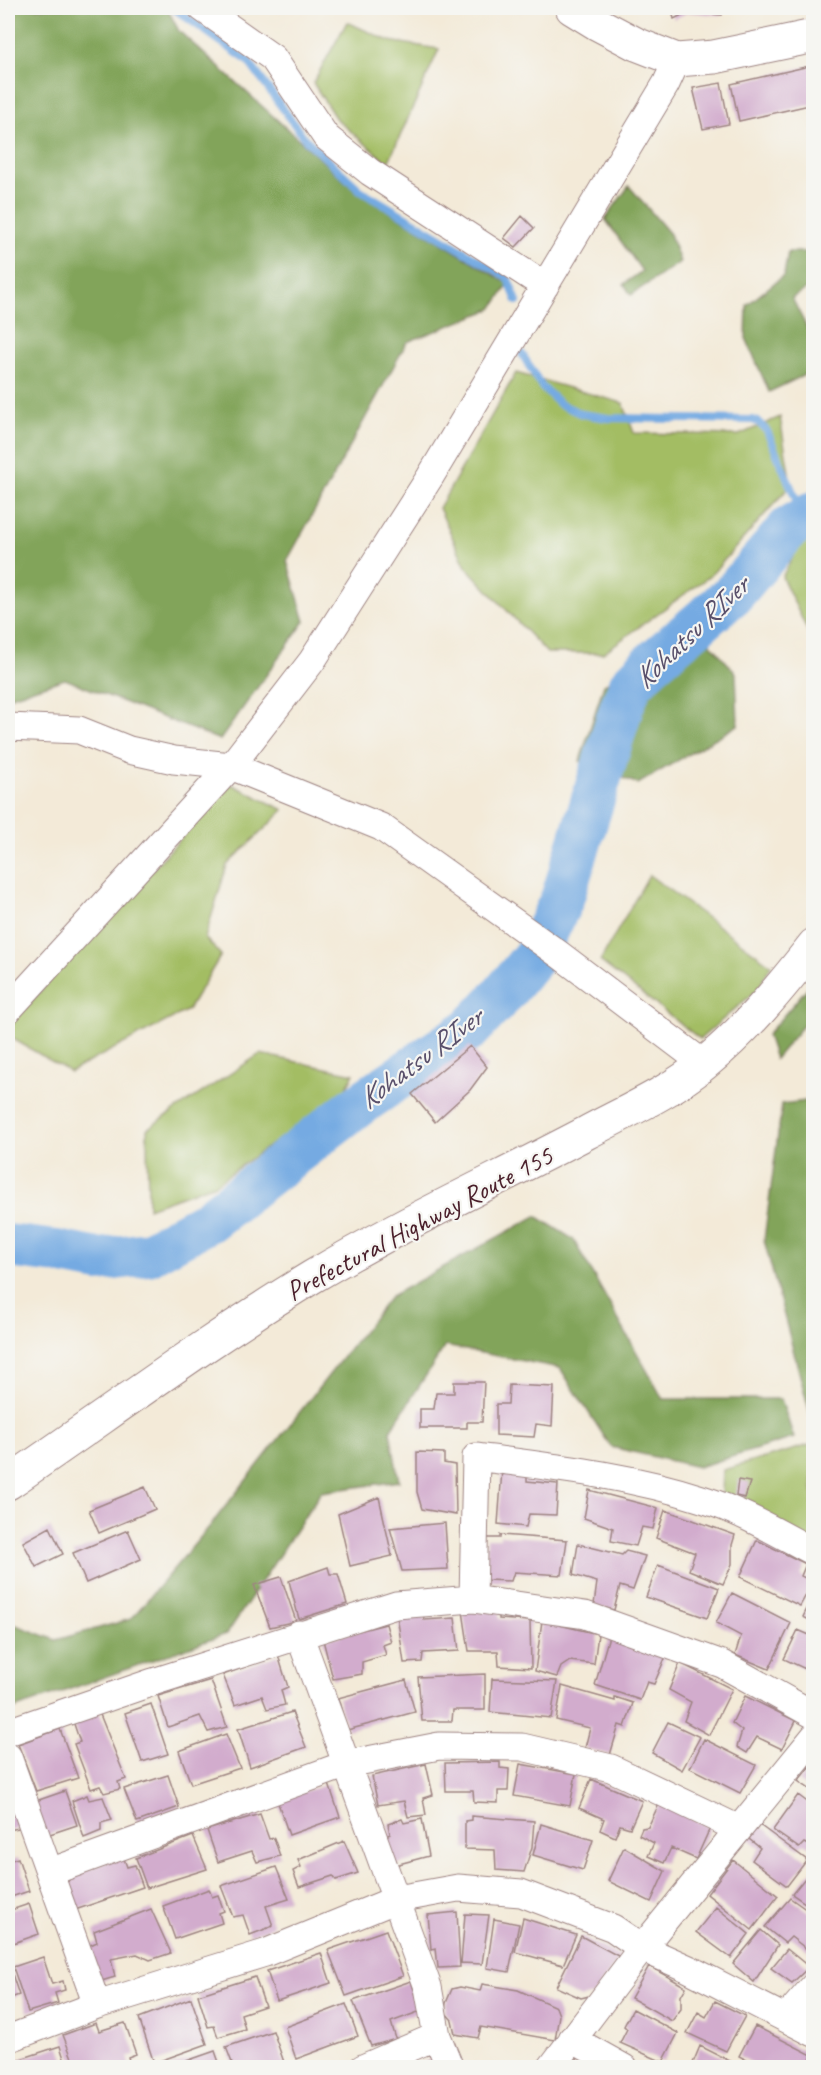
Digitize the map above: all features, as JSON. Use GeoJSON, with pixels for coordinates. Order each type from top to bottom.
{"type":"FeatureCollection","features":[{"type":"Feature","properties":{"kind":"main road"},"geometry":{"type":"LineString","coordinates":[[572,8],[636,44],[677,60],[714,57],[813,36]]}},
{"type":"Feature","properties":{"kind":"main road","name":"Prefectural Highway Route 155"},"geometry":{"type":"LineString","coordinates":[[8,1483],[198,1350],[313,1277],[675,1084],[704,1064],[748,1022],[784,983],[813,945]]}},
{"type":"Feature","properties":{"kind":"street"},"geometry":{"type":"LineString","coordinates":[[202,8],[273,58],[326,137],[370,172],[545,286]]}},
{"type":"Feature","properties":{"kind":"street"},"geometry":{"type":"LineString","coordinates":[[8,1010],[231,766],[318,651],[430,477],[666,84],[677,60]]}},
{"type":"Feature","properties":{"kind":"street"},"geometry":{"type":"LineString","coordinates":[[8,727],[79,730],[129,750],[174,760],[231,766],[381,827],[560,955],[704,1064]]}},
{"type":"Feature","properties":{"kind":"street"},"geometry":{"type":"LineString","coordinates":[[473,1599],[476,1457],[591,1472],[703,1499],[755,1522],[813,1552]]}},
{"type":"Feature","properties":{"kind":"street"},"geometry":{"type":"LineString","coordinates":[[8,1732],[299,1634],[396,1605],[473,1599],[585,1615],[722,1664],[813,1715]]}},
{"type":"Feature","properties":{"kind":"street"},"geometry":{"type":"LineString","coordinates":[[299,1634],[397,1899],[428,1988],[437,2036],[450,2067]]}},
{"type":"Feature","properties":{"kind":"street"},"geometry":{"type":"LineString","coordinates":[[551,2067],[642,1948],[813,1737]]}},
{"type":"Feature","properties":{"kind":"street"},"geometry":{"type":"LineString","coordinates":[[50,1872],[347,1764],[439,1746],[522,1747],[610,1768],[739,1829]]}},
{"type":"Feature","properties":{"kind":"street"},"geometry":{"type":"LineString","coordinates":[[8,1757],[97,2005]]}},
{"type":"Feature","properties":{"kind":"street"},"geometry":{"type":"LineString","coordinates":[[8,2039],[97,2005],[265,1953],[397,1899],[458,1888],[521,1893],[613,1928],[642,1948],[689,1969],[813,2032]]}},
{"type":"Feature","properties":{"kind":"street"},"geometry":{"type":"LineString","coordinates":[[786,2018],[813,1986]]}},
{"type":"Feature","properties":{"kind":"street"},"geometry":{"type":"LineString","coordinates":[[363,2067],[437,2036]]}},
{"type":"Feature","properties":{"kind":"street"},"geometry":{"type":"LineString","coordinates":[[572,2039],[624,2067]]}},
{"type":"Feature","properties":{"kind":"green space"},"geometry":{"type":"Polygon","coordinates":[[[8,8],[167,8],[179,31],[356,191],[509,284],[492,309],[407,342],[287,561],[305,621],[220,740],[65,679],[8,697],[8,8]]]}},
{"type":"Feature","properties":{"kind":"green space"},"geometry":{"type":"Polygon","coordinates":[[[347,22],[389,41],[439,49],[388,163],[336,119],[313,83],[347,22]]]}},
{"type":"Feature","properties":{"kind":"green space"},"geometry":{"type":"Polygon","coordinates":[[[629,186],[670,234],[680,262],[631,295],[624,284],[642,271],[605,219],[629,186]]]}},
{"type":"Feature","properties":{"kind":"green space"},"geometry":{"type":"Polygon","coordinates":[[[788,252],[813,252],[813,285],[792,298],[813,340],[813,371],[769,392],[746,338],[747,305],[784,275],[788,252]]]}},
{"type":"Feature","properties":{"kind":"green space"},"geometry":{"type":"Polygon","coordinates":[[[516,373],[623,403],[634,433],[739,435],[780,417],[791,485],[711,575],[603,653],[547,653],[466,567],[439,508],[516,373]]]}},
{"type":"Feature","properties":{"kind":"green space"},"geometry":{"type":"Polygon","coordinates":[[[813,519],[814,642],[782,577],[813,519]]]}},
{"type":"Feature","properties":{"kind":"green space"},"geometry":{"type":"Polygon","coordinates":[[[705,637],[736,673],[738,725],[638,784],[580,761],[604,684],[705,637]]]}},
{"type":"Feature","properties":{"kind":"green space"},"geometry":{"type":"Polygon","coordinates":[[[231,784],[284,810],[227,865],[205,938],[221,955],[188,1010],[70,1072],[8,1036],[8,1026],[231,784]]]}},
{"type":"Feature","properties":{"kind":"green space"},"geometry":{"type":"Polygon","coordinates":[[[649,875],[771,965],[758,989],[700,1039],[600,961],[649,875]]]}},
{"type":"Feature","properties":{"kind":"green space"},"geometry":{"type":"Polygon","coordinates":[[[813,981],[813,1014],[775,1059],[767,1035],[813,981]]]}},
{"type":"Feature","properties":{"kind":"green space"},"geometry":{"type":"Polygon","coordinates":[[[260,1054],[354,1074],[342,1095],[215,1184],[148,1208],[147,1129],[260,1054]]]}},
{"type":"Feature","properties":{"kind":"green space"},"geometry":{"type":"Polygon","coordinates":[[[813,1100],[814,1417],[811,1417],[764,1240],[782,1104],[813,1100]]]}},
{"type":"Feature","properties":{"kind":"green space"},"geometry":{"type":"Polygon","coordinates":[[[536,1216],[573,1239],[663,1399],[781,1399],[794,1438],[698,1467],[611,1447],[560,1368],[445,1346],[390,1431],[399,1481],[321,1492],[227,1634],[8,1711],[8,1622],[56,1640],[131,1619],[210,1526],[391,1296],[536,1216]]]}},
{"type":"Feature","properties":{"kind":"green space"},"geometry":{"type":"Polygon","coordinates":[[[813,1444],[813,1542],[722,1496],[723,1470],[813,1444]]]}},
{"type":"Feature","properties":{"kind":"building"},"geometry":{"type":"Polygon","coordinates":[[[671,8],[723,8],[722,15],[688,12],[674,19],[671,8]]]}},
{"type":"Feature","properties":{"kind":"building"},"geometry":{"type":"Polygon","coordinates":[[[814,65],[814,104],[739,121],[731,84],[814,65]]]}},
{"type":"Feature","properties":{"kind":"building"},"geometry":{"type":"Polygon","coordinates":[[[721,83],[729,124],[703,129],[693,88],[721,83]]]}},
{"type":"Feature","properties":{"kind":"building"},"geometry":{"type":"Polygon","coordinates":[[[522,216],[534,228],[516,247],[504,238],[522,216]]]}},
{"type":"Feature","properties":{"kind":"building"},"geometry":{"type":"Polygon","coordinates":[[[470,1046],[487,1067],[470,1090],[435,1122],[412,1094],[470,1046]]]}},
{"type":"Feature","properties":{"kind":"building"},"geometry":{"type":"Polygon","coordinates":[[[454,1382],[484,1382],[482,1422],[467,1422],[467,1428],[420,1428],[420,1409],[434,1409],[436,1393],[454,1393],[454,1382]]]}},
{"type":"Feature","properties":{"kind":"building"},"geometry":{"type":"Polygon","coordinates":[[[509,1385],[554,1387],[552,1426],[536,1424],[534,1437],[496,1435],[496,1404],[508,1404],[509,1385]]]}},
{"type":"Feature","properties":{"kind":"building"},"geometry":{"type":"Polygon","coordinates":[[[417,1452],[444,1453],[444,1463],[455,1465],[456,1515],[422,1509],[417,1492],[417,1452]]]}},
{"type":"Feature","properties":{"kind":"building"},"geometry":{"type":"Polygon","coordinates":[[[502,1470],[527,1472],[527,1481],[558,1484],[556,1515],[529,1514],[526,1527],[498,1524],[502,1470]]]}},
{"type":"Feature","properties":{"kind":"building"},"geometry":{"type":"Polygon","coordinates":[[[738,1480],[750,1482],[745,1498],[736,1496],[738,1480]]]}},
{"type":"Feature","properties":{"kind":"building"},"geometry":{"type":"Polygon","coordinates":[[[145,1487],[155,1509],[99,1533],[89,1510],[145,1487]]]}},
{"type":"Feature","properties":{"kind":"building"},"geometry":{"type":"Polygon","coordinates":[[[589,1490],[658,1508],[653,1529],[642,1527],[636,1546],[611,1541],[613,1528],[584,1518],[589,1490]]]}},
{"type":"Feature","properties":{"kind":"building"},"geometry":{"type":"Polygon","coordinates":[[[379,1497],[392,1556],[350,1566],[338,1514],[379,1497]]]}},
{"type":"Feature","properties":{"kind":"building"},"geometry":{"type":"Polygon","coordinates":[[[665,1510],[735,1535],[732,1545],[732,1564],[723,1584],[689,1570],[695,1553],[656,1538],[665,1510]]]}},
{"type":"Feature","properties":{"kind":"building"},"geometry":{"type":"Polygon","coordinates":[[[445,1523],[448,1569],[402,1571],[390,1528],[445,1523]]]}},
{"type":"Feature","properties":{"kind":"building"},"geometry":{"type":"Polygon","coordinates":[[[50,1527],[63,1554],[36,1567],[23,1542],[50,1527]]]}},
{"type":"Feature","properties":{"kind":"building"},"geometry":{"type":"Polygon","coordinates":[[[128,1530],[141,1559],[86,1583],[73,1553],[128,1530]]]}},
{"type":"Feature","properties":{"kind":"building"},"geometry":{"type":"Polygon","coordinates":[[[500,1535],[567,1540],[562,1575],[514,1572],[511,1581],[486,1580],[487,1538],[500,1538],[500,1535]]]}},
{"type":"Feature","properties":{"kind":"building"},"geometry":{"type":"Polygon","coordinates":[[[757,1540],[806,1564],[801,1576],[813,1582],[800,1606],[740,1577],[757,1540]]]}},
{"type":"Feature","properties":{"kind":"building"},"geometry":{"type":"Polygon","coordinates":[[[578,1544],[622,1555],[626,1551],[645,1556],[633,1590],[620,1586],[614,1610],[594,1605],[597,1582],[573,1575],[578,1544]]]}},
{"type":"Feature","properties":{"kind":"building"},"geometry":{"type":"Polygon","coordinates":[[[658,1565],[719,1588],[707,1618],[646,1597],[658,1565]]]}},
{"type":"Feature","properties":{"kind":"building"},"geometry":{"type":"Polygon","coordinates":[[[328,1567],[330,1574],[338,1574],[347,1604],[299,1619],[289,1581],[328,1567]]]}},
{"type":"Feature","properties":{"kind":"building"},"geometry":{"type":"Polygon","coordinates":[[[281,1577],[296,1621],[270,1627],[254,1585],[281,1577]]]}},
{"type":"Feature","properties":{"kind":"building"},"geometry":{"type":"Polygon","coordinates":[[[732,1593],[791,1623],[769,1669],[735,1655],[741,1636],[716,1623],[732,1593]]]}},
{"type":"Feature","properties":{"kind":"building"},"geometry":{"type":"Polygon","coordinates":[[[814,1595],[814,1622],[803,1617],[814,1595]]]}},
{"type":"Feature","properties":{"kind":"building"},"geometry":{"type":"Polygon","coordinates":[[[463,1611],[499,1612],[499,1619],[530,1621],[531,1668],[499,1666],[498,1651],[469,1651],[463,1611]]]}},
{"type":"Feature","properties":{"kind":"building"},"geometry":{"type":"Polygon","coordinates":[[[423,1612],[424,1620],[455,1618],[459,1651],[423,1653],[422,1662],[404,1663],[397,1615],[423,1612]]]}},
{"type":"Feature","properties":{"kind":"building"},"geometry":{"type":"Polygon","coordinates":[[[542,1621],[598,1634],[594,1664],[570,1661],[561,1667],[557,1677],[535,1671],[542,1621]]]}},
{"type":"Feature","properties":{"kind":"building"},"geometry":{"type":"Polygon","coordinates":[[[386,1624],[391,1642],[383,1645],[386,1655],[362,1662],[362,1674],[333,1679],[323,1640],[386,1624]]]}},
{"type":"Feature","properties":{"kind":"building"},"geometry":{"type":"Polygon","coordinates":[[[798,1630],[814,1637],[814,1673],[784,1659],[798,1630]]]}},
{"type":"Feature","properties":{"kind":"building"},"geometry":{"type":"Polygon","coordinates":[[[609,1636],[666,1656],[654,1684],[647,1682],[640,1700],[595,1685],[609,1636]]]}},
{"type":"Feature","properties":{"kind":"building"},"geometry":{"type":"Polygon","coordinates":[[[278,1655],[288,1687],[281,1690],[285,1705],[267,1709],[262,1696],[235,1705],[223,1675],[278,1655]]]}},
{"type":"Feature","properties":{"kind":"building"},"geometry":{"type":"Polygon","coordinates":[[[680,1663],[732,1689],[709,1735],[684,1721],[691,1702],[669,1690],[680,1663]]]}},
{"type":"Feature","properties":{"kind":"building"},"geometry":{"type":"Polygon","coordinates":[[[485,1674],[485,1710],[453,1710],[452,1721],[422,1721],[418,1677],[485,1674]]]}},
{"type":"Feature","properties":{"kind":"building"},"geometry":{"type":"Polygon","coordinates":[[[492,1679],[557,1681],[551,1718],[490,1712],[492,1679]]]}},
{"type":"Feature","properties":{"kind":"building"},"geometry":{"type":"Polygon","coordinates":[[[211,1680],[227,1727],[208,1732],[200,1716],[168,1727],[158,1696],[211,1680]]]}},
{"type":"Feature","properties":{"kind":"building"},"geometry":{"type":"Polygon","coordinates":[[[406,1680],[415,1712],[347,1730],[338,1698],[406,1680]]]}},
{"type":"Feature","properties":{"kind":"building"},"geometry":{"type":"Polygon","coordinates":[[[562,1686],[615,1701],[615,1697],[633,1703],[625,1727],[619,1725],[610,1755],[585,1748],[590,1728],[556,1720],[562,1686]]]}},
{"type":"Feature","properties":{"kind":"building"},"geometry":{"type":"Polygon","coordinates":[[[745,1696],[796,1721],[782,1749],[757,1737],[747,1753],[737,1747],[742,1731],[732,1723],[745,1696]]]}},
{"type":"Feature","properties":{"kind":"building"},"geometry":{"type":"Polygon","coordinates":[[[151,1704],[168,1754],[142,1762],[125,1713],[151,1704]]]}},
{"type":"Feature","properties":{"kind":"building"},"geometry":{"type":"Polygon","coordinates":[[[99,1712],[126,1779],[118,1782],[120,1789],[104,1793],[100,1786],[91,1789],[74,1744],[80,1742],[73,1721],[99,1712]]]}},
{"type":"Feature","properties":{"kind":"building"},"geometry":{"type":"Polygon","coordinates":[[[292,1712],[306,1747],[250,1767],[238,1729],[292,1712]]]}},
{"type":"Feature","properties":{"kind":"building"},"geometry":{"type":"Polygon","coordinates":[[[668,1722],[700,1737],[682,1770],[652,1753],[668,1722]]]}},
{"type":"Feature","properties":{"kind":"building"},"geometry":{"type":"Polygon","coordinates":[[[60,1729],[78,1778],[36,1791],[18,1744],[60,1729]]]}},
{"type":"Feature","properties":{"kind":"building"},"geometry":{"type":"Polygon","coordinates":[[[226,1734],[240,1768],[191,1784],[179,1751],[226,1734]]]}},
{"type":"Feature","properties":{"kind":"building"},"geometry":{"type":"Polygon","coordinates":[[[704,1739],[756,1765],[740,1793],[690,1768],[704,1739]]]}},
{"type":"Feature","properties":{"kind":"building"},"geometry":{"type":"Polygon","coordinates":[[[814,1761],[814,1792],[798,1781],[814,1761]]]}},
{"type":"Feature","properties":{"kind":"building"},"geometry":{"type":"Polygon","coordinates":[[[500,1762],[500,1768],[509,1769],[508,1791],[498,1791],[498,1803],[474,1802],[473,1791],[446,1791],[445,1763],[500,1762]]]}},
{"type":"Feature","properties":{"kind":"building"},"geometry":{"type":"Polygon","coordinates":[[[426,1764],[433,1795],[423,1798],[426,1815],[408,1817],[404,1801],[378,1805],[372,1776],[426,1764]]]}},
{"type":"Feature","properties":{"kind":"building"},"geometry":{"type":"Polygon","coordinates":[[[520,1764],[576,1774],[570,1806],[514,1796],[520,1764]]]}},
{"type":"Feature","properties":{"kind":"building"},"geometry":{"type":"Polygon","coordinates":[[[168,1775],[179,1807],[137,1822],[124,1789],[168,1775]]]}},
{"type":"Feature","properties":{"kind":"building"},"geometry":{"type":"Polygon","coordinates":[[[591,1779],[642,1801],[630,1828],[620,1825],[615,1837],[600,1830],[604,1819],[579,1808],[591,1779]]]}},
{"type":"Feature","properties":{"kind":"building"},"geometry":{"type":"Polygon","coordinates":[[[329,1784],[340,1817],[289,1835],[277,1800],[329,1784]]]}},
{"type":"Feature","properties":{"kind":"building"},"geometry":{"type":"Polygon","coordinates":[[[65,1791],[77,1825],[44,1836],[33,1802],[65,1791]]]}},
{"type":"Feature","properties":{"kind":"building"},"geometry":{"type":"Polygon","coordinates":[[[87,1795],[89,1800],[103,1797],[112,1820],[101,1823],[101,1831],[84,1838],[72,1801],[87,1795]]]}},
{"type":"Feature","properties":{"kind":"building"},"geometry":{"type":"Polygon","coordinates":[[[798,1795],[814,1807],[814,1848],[804,1843],[799,1848],[773,1830],[798,1795]]]}},
{"type":"Feature","properties":{"kind":"building"},"geometry":{"type":"Polygon","coordinates":[[[660,1802],[710,1828],[696,1859],[671,1848],[664,1863],[648,1856],[654,1843],[639,1835],[642,1828],[648,1827],[660,1802]]]}},
{"type":"Feature","properties":{"kind":"building"},"geometry":{"type":"Polygon","coordinates":[[[260,1814],[269,1839],[274,1838],[280,1856],[257,1862],[252,1851],[218,1862],[207,1830],[260,1814]]]}},
{"type":"Feature","properties":{"kind":"building"},"geometry":{"type":"Polygon","coordinates":[[[15,1815],[19,1828],[8,1830],[8,1817],[15,1815]]]}},
{"type":"Feature","properties":{"kind":"building"},"geometry":{"type":"Polygon","coordinates":[[[471,1816],[534,1821],[532,1847],[524,1872],[496,1870],[495,1850],[465,1849],[465,1821],[471,1820],[471,1816]]]}},
{"type":"Feature","properties":{"kind":"building"},"geometry":{"type":"Polygon","coordinates":[[[402,1819],[404,1823],[422,1819],[429,1856],[395,1865],[386,1836],[390,1834],[388,1824],[402,1819]]]}},
{"type":"Feature","properties":{"kind":"building"},"geometry":{"type":"Polygon","coordinates":[[[541,1824],[593,1840],[583,1870],[533,1855],[541,1824]]]}},
{"type":"Feature","properties":{"kind":"building"},"geometry":{"type":"Polygon","coordinates":[[[758,1824],[807,1860],[787,1886],[752,1860],[760,1848],[749,1839],[758,1824]]]}},
{"type":"Feature","properties":{"kind":"building"},"geometry":{"type":"Polygon","coordinates":[[[193,1836],[207,1869],[147,1888],[136,1858],[193,1836]]]}},
{"type":"Feature","properties":{"kind":"building"},"geometry":{"type":"Polygon","coordinates":[[[344,1841],[358,1873],[336,1880],[333,1876],[299,1887],[293,1871],[301,1867],[298,1860],[344,1841]]]}},
{"type":"Feature","properties":{"kind":"building"},"geometry":{"type":"Polygon","coordinates":[[[624,1847],[665,1871],[651,1902],[608,1881],[624,1847]]]}},
{"type":"Feature","properties":{"kind":"building"},"geometry":{"type":"Polygon","coordinates":[[[123,1856],[127,1867],[135,1865],[143,1887],[72,1911],[66,1884],[72,1876],[123,1856]]]}},
{"type":"Feature","properties":{"kind":"building"},"geometry":{"type":"Polygon","coordinates":[[[18,1858],[29,1891],[8,1898],[8,1861],[18,1858]]]}},
{"type":"Feature","properties":{"kind":"building"},"geometry":{"type":"Polygon","coordinates":[[[733,1860],[778,1896],[752,1930],[707,1894],[733,1860]]]}},
{"type":"Feature","properties":{"kind":"building"},"geometry":{"type":"Polygon","coordinates":[[[276,1867],[289,1899],[266,1906],[273,1926],[250,1935],[243,1915],[233,1917],[221,1886],[276,1867]]]}},
{"type":"Feature","properties":{"kind":"building"},"geometry":{"type":"Polygon","coordinates":[[[814,1867],[814,1900],[808,1905],[792,1894],[814,1867]]]}},
{"type":"Feature","properties":{"kind":"building"},"geometry":{"type":"Polygon","coordinates":[[[209,1889],[212,1897],[218,1895],[224,1911],[219,1913],[222,1923],[175,1939],[163,1906],[209,1889]]]}},
{"type":"Feature","properties":{"kind":"building"},"geometry":{"type":"Polygon","coordinates":[[[790,1898],[814,1915],[814,1944],[809,1951],[791,1937],[785,1943],[765,1927],[790,1898]]]}},
{"type":"Feature","properties":{"kind":"building"},"geometry":{"type":"Polygon","coordinates":[[[29,1904],[39,1934],[8,1945],[8,1911],[29,1904]]]}},
{"type":"Feature","properties":{"kind":"building"},"geometry":{"type":"Polygon","coordinates":[[[716,1907],[749,1934],[731,1958],[696,1932],[716,1907]]]}},
{"type":"Feature","properties":{"kind":"building"},"geometry":{"type":"Polygon","coordinates":[[[151,1909],[171,1953],[150,1960],[137,1954],[111,1959],[115,1977],[98,1982],[86,1947],[97,1942],[94,1931],[151,1909]]]}},
{"type":"Feature","properties":{"kind":"building"},"geometry":{"type":"Polygon","coordinates":[[[457,1912],[460,1967],[438,1968],[436,1948],[431,1949],[428,1915],[457,1912]]]}},
{"type":"Feature","properties":{"kind":"building"},"geometry":{"type":"Polygon","coordinates":[[[465,1914],[489,1915],[482,1964],[461,1963],[465,1914]]]}},
{"type":"Feature","properties":{"kind":"building"},"geometry":{"type":"Polygon","coordinates":[[[523,1918],[576,1935],[563,1965],[515,1952],[523,1918]]]}},
{"type":"Feature","properties":{"kind":"building"},"geometry":{"type":"Polygon","coordinates":[[[494,1919],[519,1924],[509,1972],[487,1968],[494,1919]]]}},
{"type":"Feature","properties":{"kind":"building"},"geometry":{"type":"Polygon","coordinates":[[[386,1930],[403,1976],[346,1996],[328,1950],[386,1930]]]}},
{"type":"Feature","properties":{"kind":"building"},"geometry":{"type":"Polygon","coordinates":[[[761,1930],[778,1945],[754,1982],[733,1964],[761,1930]]]}},
{"type":"Feature","properties":{"kind":"building"},"geometry":{"type":"Polygon","coordinates":[[[581,1936],[620,1957],[593,1995],[581,1998],[556,1987],[581,1936]]]}},
{"type":"Feature","properties":{"kind":"building"},"geometry":{"type":"Polygon","coordinates":[[[787,1949],[809,1967],[792,1983],[771,1968],[787,1949]]]}},
{"type":"Feature","properties":{"kind":"building"},"geometry":{"type":"Polygon","coordinates":[[[321,1953],[331,1983],[277,2001],[267,1971],[321,1953]]]}},
{"type":"Feature","properties":{"kind":"building"},"geometry":{"type":"Polygon","coordinates":[[[43,1957],[52,1984],[63,1981],[65,1990],[55,1993],[58,2003],[28,2012],[13,1967],[43,1957]]]}},
{"type":"Feature","properties":{"kind":"building"},"geometry":{"type":"Polygon","coordinates":[[[649,1966],[686,1987],[681,1996],[681,2009],[672,2021],[631,1998],[649,1966]]]}},
{"type":"Feature","properties":{"kind":"building"},"geometry":{"type":"Polygon","coordinates":[[[10,1968],[19,1995],[8,1999],[8,1969],[10,1968]]]}},
{"type":"Feature","properties":{"kind":"building"},"geometry":{"type":"Polygon","coordinates":[[[255,1977],[265,2006],[241,2014],[245,2029],[218,2037],[214,2026],[208,2027],[198,1995],[255,1977]]]}},
{"type":"Feature","properties":{"kind":"building"},"geometry":{"type":"Polygon","coordinates":[[[411,1981],[421,2011],[391,2022],[396,2039],[371,2046],[353,2001],[411,1981]]]}},
{"type":"Feature","properties":{"kind":"building"},"geometry":{"type":"Polygon","coordinates":[[[482,1984],[518,1990],[556,2007],[559,2015],[555,2040],[481,2027],[478,2038],[455,2034],[452,2020],[445,2012],[452,1989],[460,1987],[480,1991],[482,1984]]]}},
{"type":"Feature","properties":{"kind":"building"},"geometry":{"type":"Polygon","coordinates":[[[191,1998],[207,2044],[154,2063],[139,2018],[191,1998]]]}},
{"type":"Feature","properties":{"kind":"building"},"geometry":{"type":"Polygon","coordinates":[[[715,2001],[745,2016],[726,2051],[687,2033],[698,2012],[706,2017],[715,2001]]]}},
{"type":"Feature","properties":{"kind":"building"},"geometry":{"type":"Polygon","coordinates":[[[346,2004],[358,2036],[296,2059],[285,2027],[346,2004]]]}},
{"type":"Feature","properties":{"kind":"building"},"geometry":{"type":"Polygon","coordinates":[[[633,2009],[678,2033],[663,2062],[620,2043],[627,2029],[624,2026],[633,2009]]]}},
{"type":"Feature","properties":{"kind":"building"},"geometry":{"type":"Polygon","coordinates":[[[96,2023],[99,2031],[125,2023],[136,2054],[128,2057],[131,2068],[76,2068],[63,2035],[96,2023]]]}},
{"type":"Feature","properties":{"kind":"building"},"geometry":{"type":"Polygon","coordinates":[[[755,2026],[812,2055],[806,2068],[762,2068],[739,2056],[755,2026]]]}},
{"type":"Feature","properties":{"kind":"building"},"geometry":{"type":"Polygon","coordinates":[[[273,2031],[285,2065],[277,2068],[234,2068],[226,2047],[273,2031]]]}},
{"type":"Feature","properties":{"kind":"building"},"geometry":{"type":"Polygon","coordinates":[[[60,2046],[67,2068],[8,2068],[8,2063],[60,2046]]]}},
{"type":"Feature","properties":{"kind":"building"},"geometry":{"type":"Polygon","coordinates":[[[700,2046],[736,2064],[734,2068],[691,2068],[700,2046]]]}},
{"type":"Feature","properties":{"kind":"building"},"geometry":{"type":"Polygon","coordinates":[[[215,2051],[221,2068],[169,2068],[169,2067],[215,2051]]]}},
{"type":"Feature","properties":{"kind":"building"},"geometry":{"type":"Polygon","coordinates":[[[437,2057],[441,2068],[411,2068],[411,2067],[437,2057]]]}},
{"type":"Feature","properties":{"kind":"waterway"},"geometry":{"type":"LineString","coordinates":[[173,8],[248,61],[305,139],[360,190],[507,277],[517,301]]}},
{"type":"Feature","properties":{"kind":"waterway"},"geometry":{"type":"LineString","coordinates":[[522,354],[542,387],[560,404],[582,414],[608,418],[753,420],[758,422],[767,431],[804,518]]}},
{"type":"Feature","properties":{"kind":"waterway","name":"Kohatsu RIver"},"geometry":{"type":"LineString","coordinates":[[8,1246],[98,1260],[148,1254],[208,1221],[350,1111],[470,1029],[536,954],[562,899],[622,706],[631,684],[733,594],[789,528],[814,513]]}}]}
